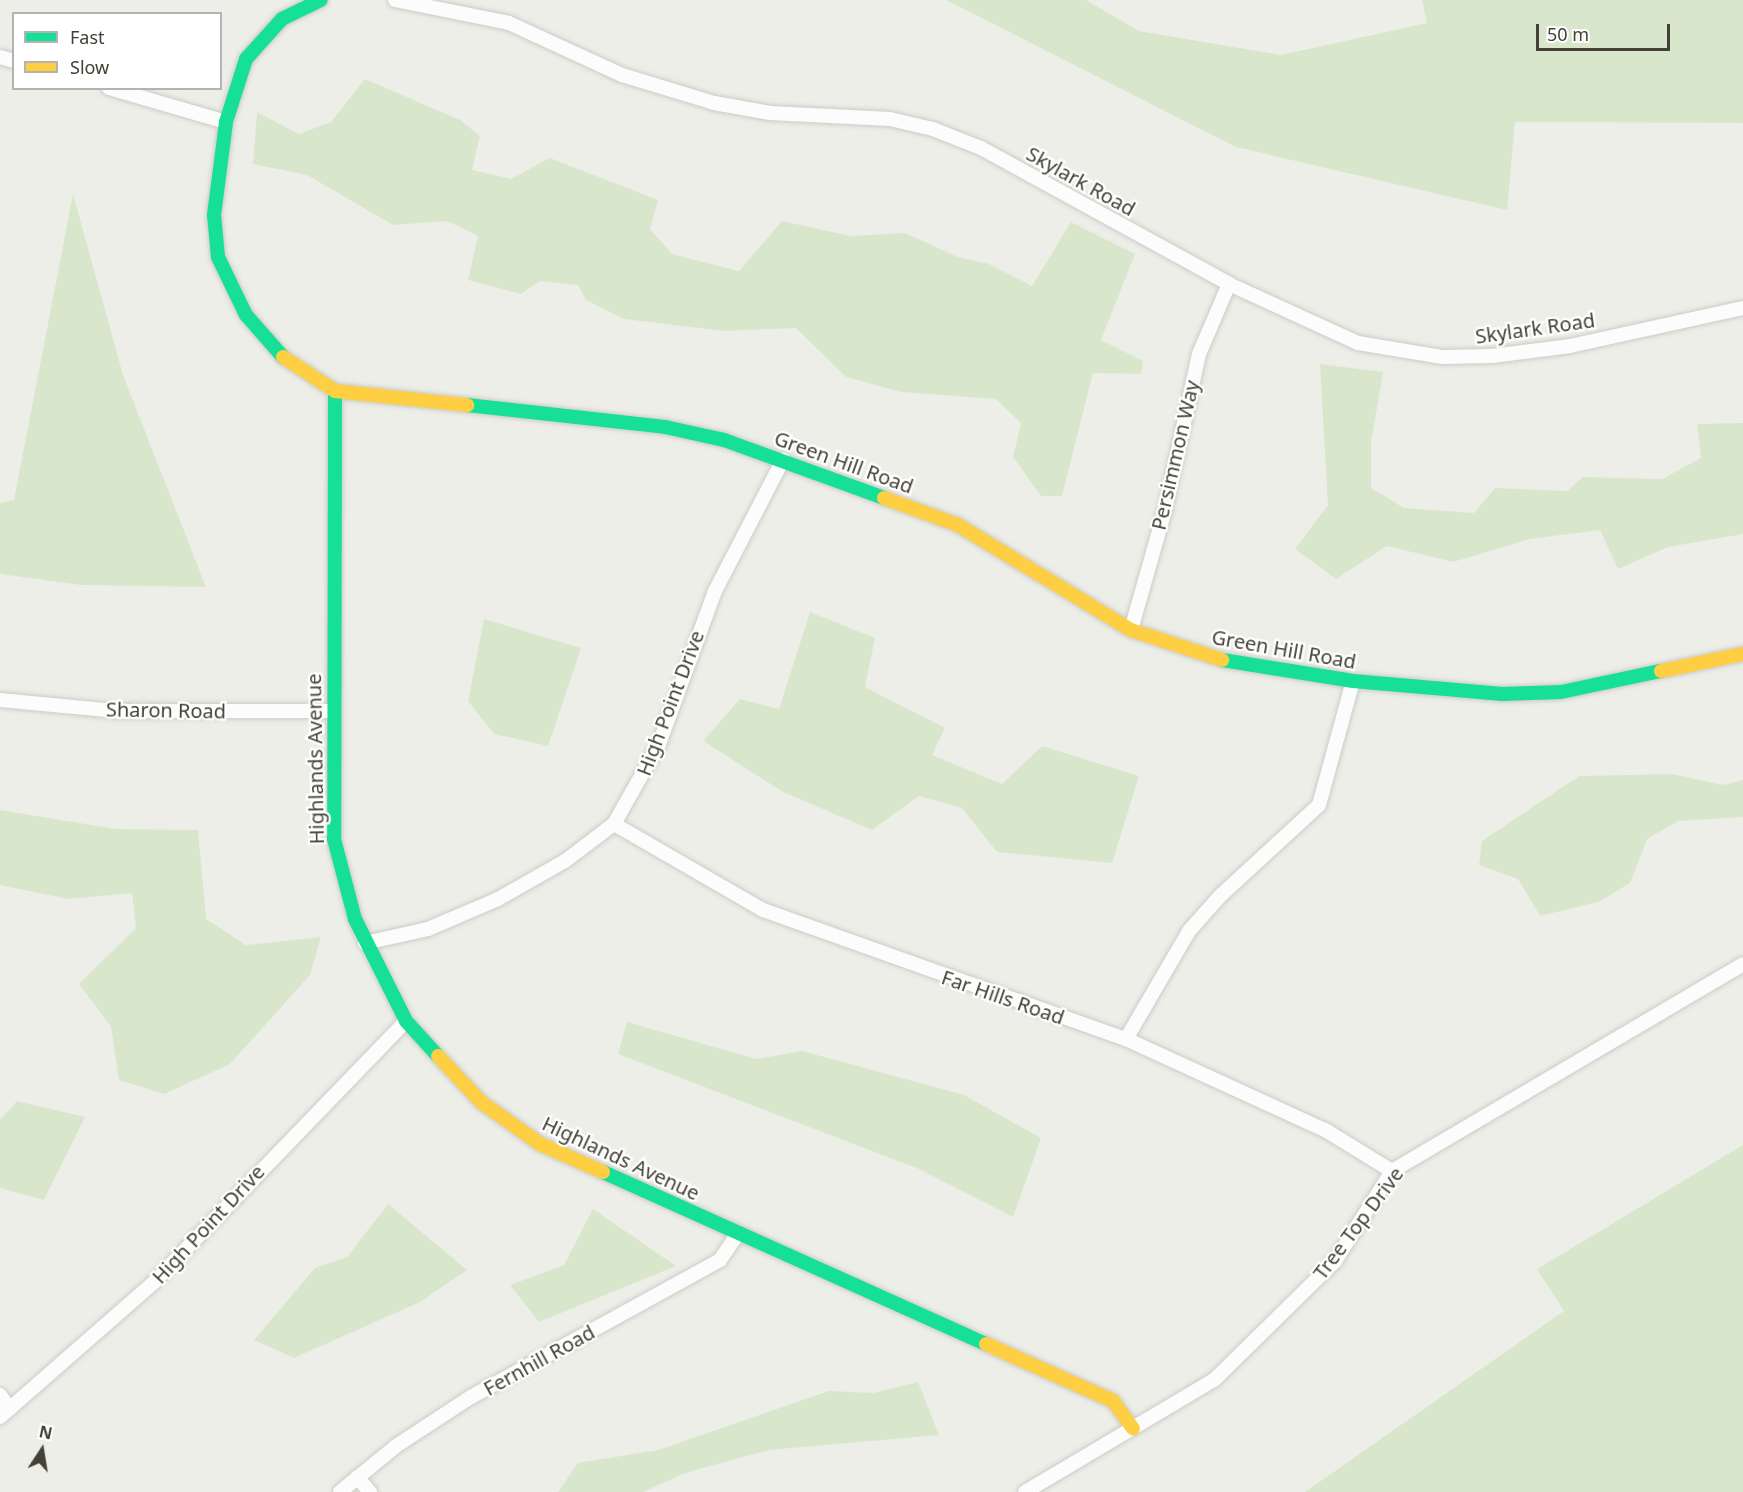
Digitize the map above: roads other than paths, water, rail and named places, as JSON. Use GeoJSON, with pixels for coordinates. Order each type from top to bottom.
{"type":"FeatureCollection","features":[{"type":"Feature","properties":{"kind":"street"},"geometry":{"type":"LineString","coordinates":[[116,90],[226,122],[238,77],[253,48],[282,19],[321,0]]}},
{"type":"Feature","properties":{"kind":"street","name":"Skylark Road"},"geometry":{"type":"LineString","coordinates":[[395,0],[509,23],[622,75],[714,103],[770,113],[890,119],[933,129],[981,148],[1229,284],[1358,343],[1443,357],[1570,346],[1743,308]]}},
{"type":"Feature","properties":{"kind":"street","name":"Green Hill Road"},"geometry":{"type":"LineString","coordinates":[[226,122],[214,215],[226,278],[272,348],[335,391],[665,427],[783,460],[958,525],[1131,630],[1212,658],[1353,681],[1502,694],[1561,692],[1743,654]]}},
{"type":"Feature","properties":{"kind":"street","name":"Persimmon Way"},"geometry":{"type":"LineString","coordinates":[[1131,630],[1165,510],[1199,354],[1229,284]]}},
{"type":"Feature","properties":{"kind":"street","name":"Highlands Avenue"},"geometry":{"type":"LineString","coordinates":[[335,391],[332,711],[334,839],[365,943],[406,1021],[482,1102],[540,1144],[1113,1401],[1133,1429]]}},
{"type":"Feature","properties":{"kind":"street","name":"High Point Drive"},"geometry":{"type":"LineString","coordinates":[[365,943],[428,929],[498,899],[565,861],[614,824],[659,744],[715,591],[783,460]]}},
{"type":"Feature","properties":{"kind":"street"},"geometry":{"type":"LineString","coordinates":[[1126,1039],[1189,931],[1220,896],[1319,805],[1353,681]]}},
{"type":"Feature","properties":{"kind":"street","name":"Sharon Road"},"geometry":{"type":"LineString","coordinates":[[0,700],[117,711],[332,711]]}},
{"type":"Feature","properties":{"kind":"street","name":"Far Hills Road"},"geometry":{"type":"LineString","coordinates":[[614,824],[763,910],[1126,1039],[1325,1130],[1392,1170]]}},
{"type":"Feature","properties":{"kind":"street","name":"Tree Top Drive"},"geometry":{"type":"LineString","coordinates":[[1025,1492],[1214,1380],[1274,1324],[1335,1261],[1392,1170],[1743,964]]}},
{"type":"Feature","properties":{"kind":"street","name":"High Point Drive"},"geometry":{"type":"LineString","coordinates":[[5,1413],[146,1290],[406,1021]]}},
{"type":"Feature","properties":{"kind":"street","name":"Fernhill Road"},"geometry":{"type":"LineString","coordinates":[[340,1492],[471,1397],[720,1260],[738,1233]]}},
{"type":"Feature","properties":{"kind":"street"},"geometry":{"type":"LineString","coordinates":[[0,1395],[5,1413]]}},
{"type":"Feature","properties":{"kind":"street"},"geometry":{"type":"LineString","coordinates":[[357,1478],[370,1492]]}}]}
